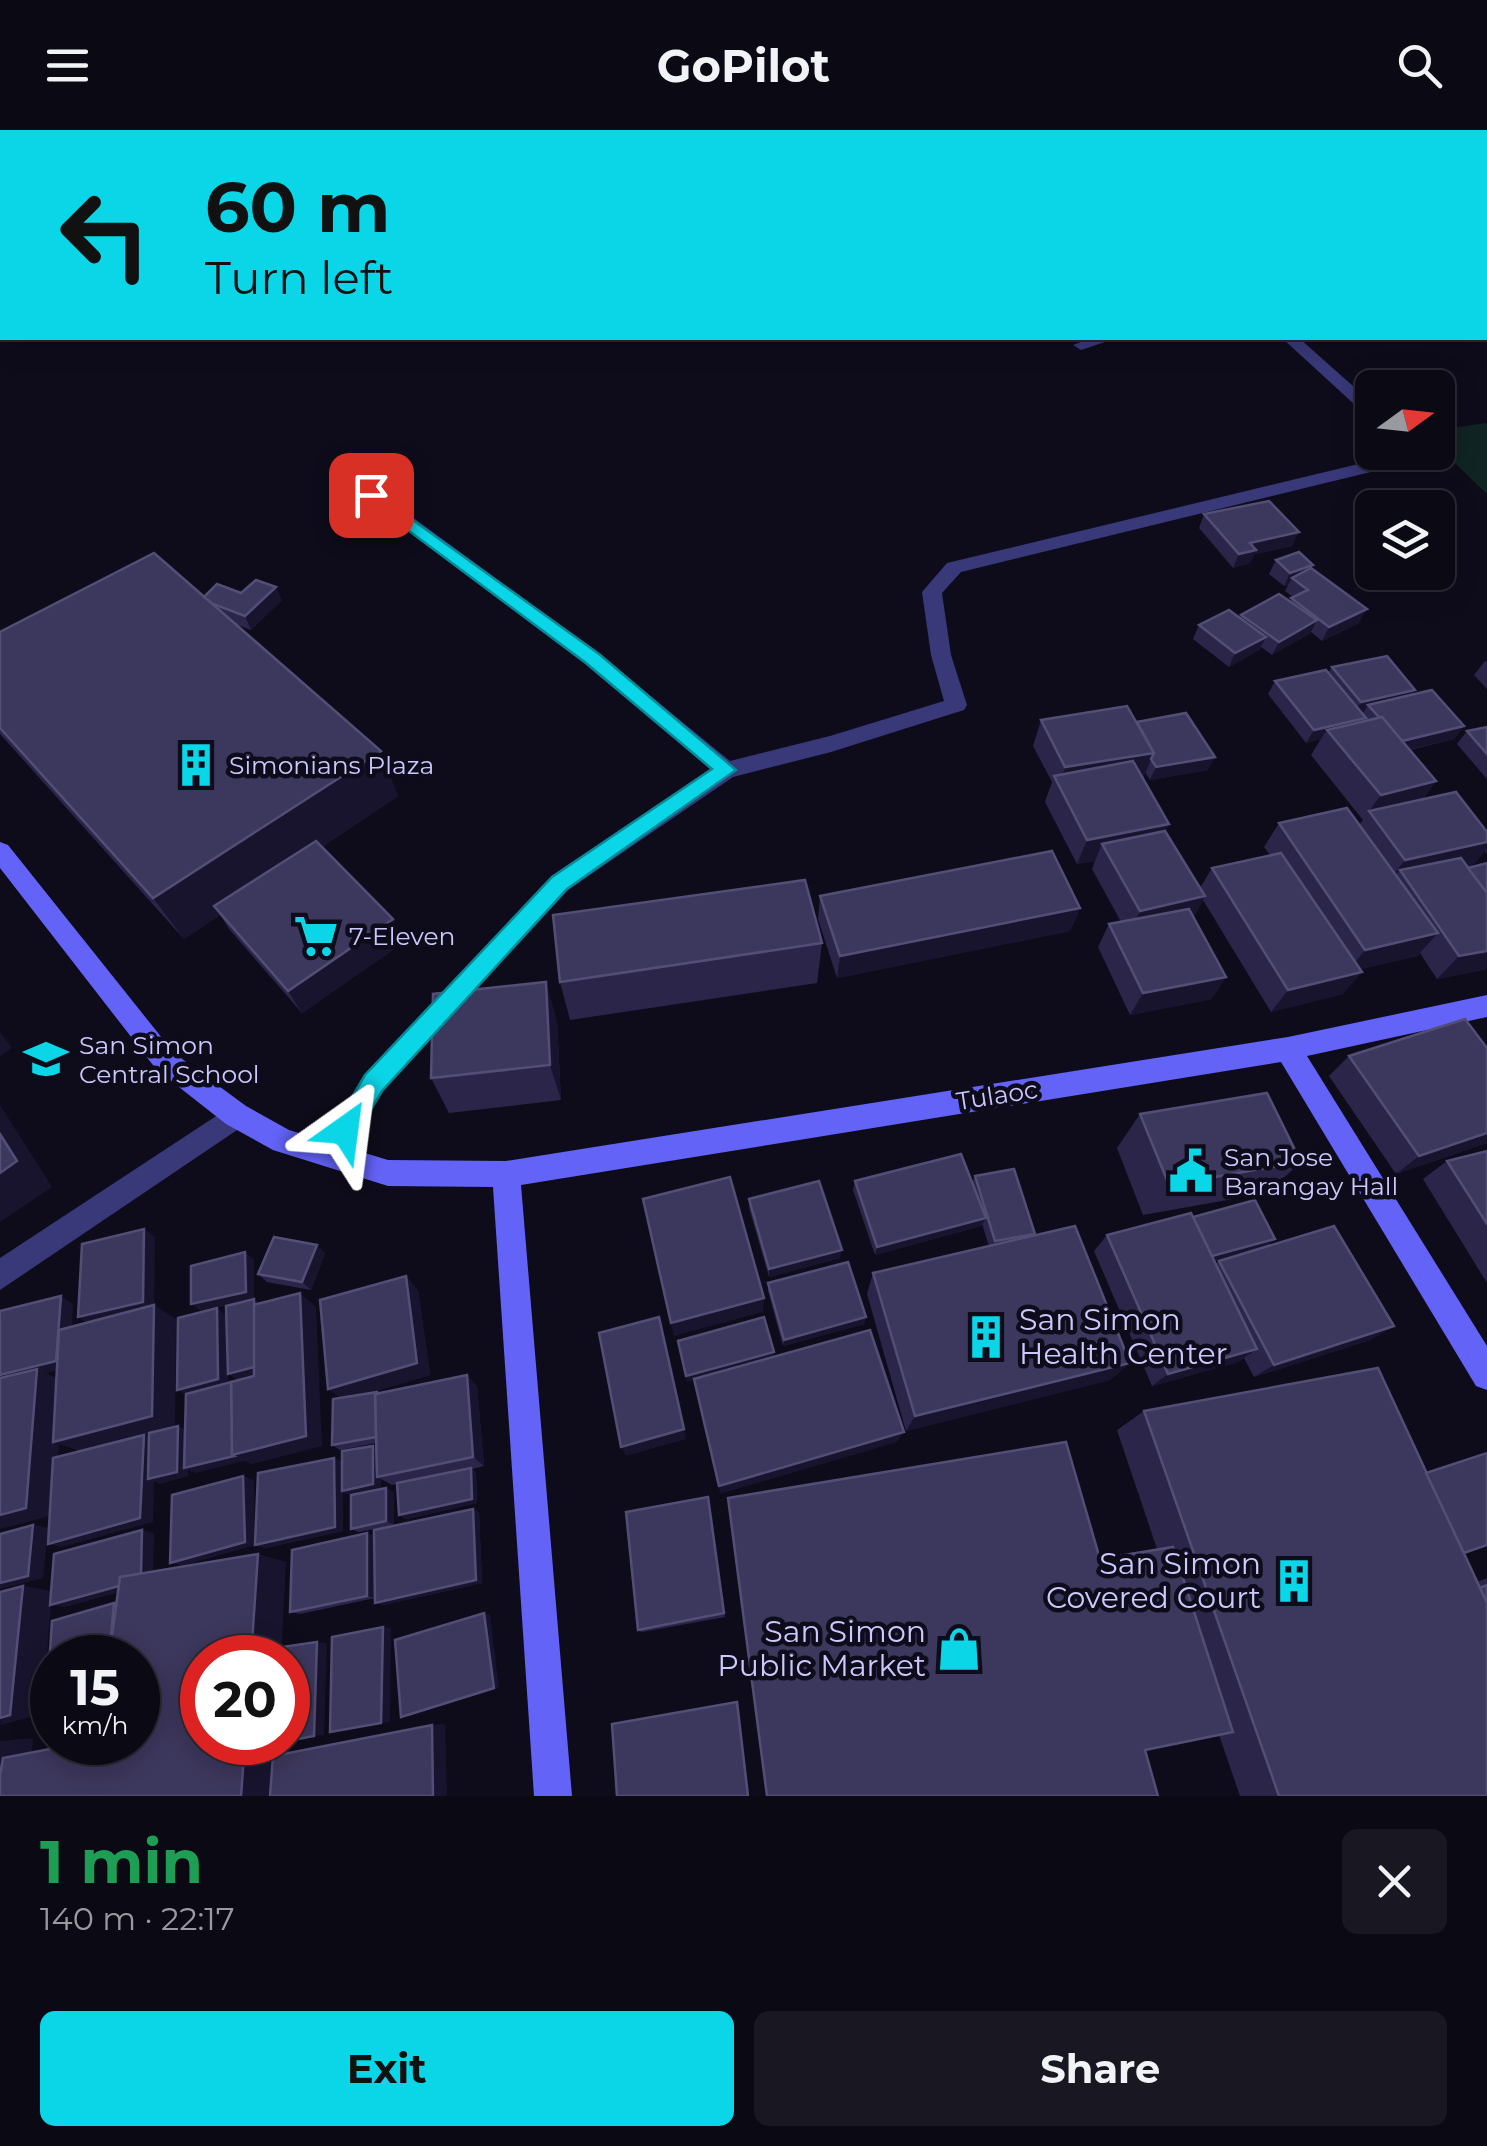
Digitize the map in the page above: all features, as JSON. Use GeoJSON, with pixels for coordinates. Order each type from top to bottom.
{"type":"FeatureCollection","features":[{"type":"Feature","properties":{"kind":"main road","name":"Tulaoc"},"geometry":{"type":"LineString","coordinates":[[0,851],[166,1061],[236,1116],[283,1141],[388,1173],[506,1174],[1288,1049],[1487,1006]]}},
{"type":"Feature","properties":{"kind":"main road"},"geometry":{"type":"LineString","coordinates":[[1288,1049],[1487,1375]]}},
{"type":"Feature","properties":{"kind":"main road"},"geometry":{"type":"LineString","coordinates":[[506,1174],[552,1796]]}},
{"type":"Feature","properties":{"kind":"lane"},"geometry":{"type":"LineString","coordinates":[[1081,345],[1101,340]]}},
{"type":"Feature","properties":{"kind":"lane"},"geometry":{"type":"LineString","coordinates":[[1292,340],[1355,397]]}},
{"type":"Feature","properties":{"kind":"lane"},"geometry":{"type":"LineString","coordinates":[[331,1153],[373,1083],[560,883],[726,770],[831,744],[956,705],[941,656],[932,592],[954,567],[1355,470]]}},
{"type":"Feature","properties":{"kind":"lane"},"geometry":{"type":"LineString","coordinates":[[371,495],[592,658],[726,770]]}},
{"type":"Feature","properties":{"kind":"lane"},"geometry":{"type":"LineString","coordinates":[[0,1275],[236,1116]]}},
{"type":"Feature","properties":{"kind":"green space"},"geometry":{"type":"Polygon","coordinates":[[[1487,423],[1487,494],[1455,463],[1455,428],[1487,423]]]}},
{"type":"Feature","properties":{"kind":"building"},"geometry":{"type":"Polygon","coordinates":[[[1269,501],[1299,532],[1250,543],[1256,550],[1239,554],[1204,514],[1269,501]]]}},
{"type":"Feature","properties":{"kind":"building"},"geometry":{"type":"Polygon","coordinates":[[[1299,552],[1313,565],[1290,573],[1276,560],[1299,552]]]}},
{"type":"Feature","properties":{"kind":"building","name":"Simonians Plaza"},"geometry":{"type":"Polygon","coordinates":[[[154,553],[381,751],[153,898],[0,728],[0,632],[154,553]]]}},
{"type":"Feature","properties":{"kind":"building"},"geometry":{"type":"Polygon","coordinates":[[[1311,568],[1367,609],[1329,627],[1291,598],[1308,590],[1292,578],[1311,568]]]}},
{"type":"Feature","properties":{"kind":"building"},"geometry":{"type":"Polygon","coordinates":[[[256,580],[276,587],[245,616],[204,597],[217,584],[241,593],[256,580]]]}},
{"type":"Feature","properties":{"kind":"building"},"geometry":{"type":"Polygon","coordinates":[[[1279,594],[1317,620],[1279,642],[1241,615],[1279,594]]]}},
{"type":"Feature","properties":{"kind":"building"},"geometry":{"type":"Polygon","coordinates":[[[1229,610],[1266,637],[1235,653],[1199,625],[1229,610]]]}},
{"type":"Feature","properties":{"kind":"building"},"geometry":{"type":"Polygon","coordinates":[[[1387,656],[1415,690],[1361,702],[1332,667],[1387,656]]]}},
{"type":"Feature","properties":{"kind":"building"},"geometry":{"type":"Polygon","coordinates":[[[1326,670],[1366,718],[1314,730],[1275,681],[1326,670]]]}},
{"type":"Feature","properties":{"kind":"building"},"geometry":{"type":"Polygon","coordinates":[[[1432,690],[1464,726],[1402,741],[1368,705],[1432,690]]]}},
{"type":"Feature","properties":{"kind":"building"},"geometry":{"type":"Polygon","coordinates":[[[1127,706],[1154,753],[1065,767],[1041,720],[1127,706]]]}},
{"type":"Feature","properties":{"kind":"building"},"geometry":{"type":"Polygon","coordinates":[[[1186,713],[1215,757],[1156,767],[1151,759],[1154,753],[1137,722],[1186,713]]]}},
{"type":"Feature","properties":{"kind":"building"},"geometry":{"type":"Polygon","coordinates":[[[1382,717],[1436,781],[1381,795],[1327,730],[1382,717]]]}},
{"type":"Feature","properties":{"kind":"building"},"geometry":{"type":"Polygon","coordinates":[[[1487,727],[1487,754],[1467,731],[1487,727]]]}},
{"type":"Feature","properties":{"kind":"building"},"geometry":{"type":"Polygon","coordinates":[[[1133,761],[1169,824],[1087,840],[1054,776],[1133,761]]]}},
{"type":"Feature","properties":{"kind":"building"},"geometry":{"type":"Polygon","coordinates":[[[1456,792],[1487,832],[1487,842],[1405,860],[1369,811],[1456,792]]]}},
{"type":"Feature","properties":{"kind":"building"},"geometry":{"type":"Polygon","coordinates":[[[1347,808],[1438,933],[1365,950],[1279,823],[1347,808]]]}},
{"type":"Feature","properties":{"kind":"building"},"geometry":{"type":"Polygon","coordinates":[[[1165,831],[1205,896],[1140,911],[1102,844],[1165,831]]]}},
{"type":"Feature","properties":{"kind":"building","name":"7-Eleven"},"geometry":{"type":"Polygon","coordinates":[[[316,841],[393,919],[288,991],[214,906],[316,841]]]}},
{"type":"Feature","properties":{"kind":"building"},"geometry":{"type":"Polygon","coordinates":[[[1052,851],[1080,908],[840,956],[820,896],[1052,851]]]}},
{"type":"Feature","properties":{"kind":"building"},"geometry":{"type":"Polygon","coordinates":[[[1281,853],[1362,972],[1288,990],[1212,868],[1281,853]]]}},
{"type":"Feature","properties":{"kind":"building"},"geometry":{"type":"Polygon","coordinates":[[[1461,858],[1487,893],[1487,951],[1459,956],[1400,870],[1461,858]]]}},
{"type":"Feature","properties":{"kind":"building"},"geometry":{"type":"Polygon","coordinates":[[[1487,863],[1487,893],[1468,868],[1487,863]]]}},
{"type":"Feature","properties":{"kind":"building"},"geometry":{"type":"Polygon","coordinates":[[[805,880],[822,943],[560,982],[553,915],[805,880]]]}},
{"type":"Feature","properties":{"kind":"building"},"geometry":{"type":"Polygon","coordinates":[[[1189,909],[1226,977],[1143,993],[1109,924],[1189,909]]]}},
{"type":"Feature","properties":{"kind":"building"},"geometry":{"type":"Polygon","coordinates":[[[546,982],[550,1065],[431,1078],[433,994],[546,982]]]}},
{"type":"Feature","properties":{"kind":"building"},"geometry":{"type":"Polygon","coordinates":[[[1465,1019],[1487,1048],[1487,1133],[1419,1156],[1349,1056],[1465,1019]]]}},
{"type":"Feature","properties":{"kind":"building"},"geometry":{"type":"Polygon","coordinates":[[[1267,1093],[1301,1162],[1169,1185],[1140,1114],[1267,1093]]]}},
{"type":"Feature","properties":{"kind":"building"},"geometry":{"type":"Polygon","coordinates":[[[0,1134],[17,1161],[0,1173],[0,1134]]]}},
{"type":"Feature","properties":{"kind":"building"},"geometry":{"type":"Polygon","coordinates":[[[1487,1151],[1487,1224],[1447,1161],[1487,1151]]]}},
{"type":"Feature","properties":{"kind":"building"},"geometry":{"type":"Polygon","coordinates":[[[961,1154],[986,1218],[877,1247],[855,1181],[961,1154]]]}},
{"type":"Feature","properties":{"kind":"building"},"geometry":{"type":"Polygon","coordinates":[[[1014,1169],[1035,1234],[995,1241],[975,1176],[1014,1169]]]}},
{"type":"Feature","properties":{"kind":"building"},"geometry":{"type":"Polygon","coordinates":[[[730,1177],[764,1298],[671,1323],[643,1199],[730,1177]]]}},
{"type":"Feature","properties":{"kind":"building"},"geometry":{"type":"Polygon","coordinates":[[[819,1181],[842,1250],[769,1269],[749,1199],[819,1181]]]}},
{"type":"Feature","properties":{"kind":"building"},"geometry":{"type":"Polygon","coordinates":[[[1255,1200],[1275,1239],[1212,1256],[1193,1217],[1255,1200]]]}},
{"type":"Feature","properties":{"kind":"building"},"geometry":{"type":"Polygon","coordinates":[[[1191,1213],[1257,1349],[1168,1374],[1107,1235],[1191,1213]]]}},
{"type":"Feature","properties":{"kind":"building","name":"San Simon Health Center"},"geometry":{"type":"Polygon","coordinates":[[[1075,1226],[1130,1363],[915,1416],[873,1273],[1075,1226]]]}},
{"type":"Feature","properties":{"kind":"building"},"geometry":{"type":"Polygon","coordinates":[[[1334,1226],[1394,1326],[1274,1365],[1219,1261],[1334,1226]]]}},
{"type":"Feature","properties":{"kind":"building"},"geometry":{"type":"Polygon","coordinates":[[[144,1229],[143,1302],[78,1317],[82,1244],[144,1229]]]}},
{"type":"Feature","properties":{"kind":"building"},"geometry":{"type":"Polygon","coordinates":[[[274,1237],[317,1245],[302,1282],[258,1274],[274,1237]]]}},
{"type":"Feature","properties":{"kind":"building"},"geometry":{"type":"Polygon","coordinates":[[[245,1252],[246,1292],[191,1304],[191,1266],[245,1252]]]}},
{"type":"Feature","properties":{"kind":"building"},"geometry":{"type":"Polygon","coordinates":[[[848,1262],[866,1317],[784,1340],[768,1283],[848,1262]]]}},
{"type":"Feature","properties":{"kind":"building"},"geometry":{"type":"Polygon","coordinates":[[[406,1276],[417,1363],[328,1389],[320,1300],[406,1276]]]}},
{"type":"Feature","properties":{"kind":"building"},"geometry":{"type":"Polygon","coordinates":[[[300,1293],[306,1436],[232,1455],[231,1382],[254,1376],[253,1305],[300,1293]]]}},
{"type":"Feature","properties":{"kind":"building"},"geometry":{"type":"Polygon","coordinates":[[[61,1296],[56,1361],[0,1375],[0,1311],[61,1296]]]}},
{"type":"Feature","properties":{"kind":"building"},"geometry":{"type":"Polygon","coordinates":[[[254,1299],[254,1367],[228,1374],[226,1306],[254,1299]]]}},
{"type":"Feature","properties":{"kind":"building"},"geometry":{"type":"Polygon","coordinates":[[[154,1305],[152,1416],[53,1442],[59,1330],[154,1305]]]}},
{"type":"Feature","properties":{"kind":"building"},"geometry":{"type":"Polygon","coordinates":[[[217,1308],[218,1379],[177,1390],[178,1318],[217,1308]]]}},
{"type":"Feature","properties":{"kind":"building"},"geometry":{"type":"Polygon","coordinates":[[[659,1317],[684,1429],[621,1447],[599,1333],[659,1317]]]}},
{"type":"Feature","properties":{"kind":"building"},"geometry":{"type":"Polygon","coordinates":[[[764,1317],[774,1352],[686,1376],[678,1341],[764,1317]]]}},
{"type":"Feature","properties":{"kind":"building"},"geometry":{"type":"Polygon","coordinates":[[[870,1330],[904,1432],[719,1486],[694,1379],[870,1330]]]}},
{"type":"Feature","properties":{"kind":"building","name":"San Simon Covered Court"},"geometry":{"type":"Polygon","coordinates":[[[1378,1368],[1487,1603],[1487,1796],[1279,1796],[1144,1411],[1378,1368]]]}},
{"type":"Feature","properties":{"kind":"building"},"geometry":{"type":"Polygon","coordinates":[[[37,1369],[26,1508],[0,1515],[0,1378],[37,1369]]]}},
{"type":"Feature","properties":{"kind":"building"},"geometry":{"type":"Polygon","coordinates":[[[467,1375],[473,1457],[377,1477],[375,1394],[467,1375]]]}},
{"type":"Feature","properties":{"kind":"building"},"geometry":{"type":"Polygon","coordinates":[[[231,1382],[234,1456],[184,1468],[186,1394],[231,1382]]]}},
{"type":"Feature","properties":{"kind":"building"},"geometry":{"type":"Polygon","coordinates":[[[377,1392],[376,1437],[332,1445],[333,1399],[377,1392]]]}},
{"type":"Feature","properties":{"kind":"building"},"geometry":{"type":"Polygon","coordinates":[[[178,1426],[177,1472],[148,1479],[149,1433],[178,1426]]]}},
{"type":"Feature","properties":{"kind":"building"},"geometry":{"type":"Polygon","coordinates":[[[144,1435],[140,1518],[48,1544],[53,1458],[144,1435]]]}},
{"type":"Feature","properties":{"kind":"building","name":"San Simon Public Market"},"geometry":{"type":"Polygon","coordinates":[[[1066,1442],[1100,1559],[1173,1547],[1233,1732],[1145,1750],[1158,1796],[767,1796],[728,1498],[1066,1442]]]}},
{"type":"Feature","properties":{"kind":"building"},"geometry":{"type":"Polygon","coordinates":[[[373,1446],[373,1484],[342,1491],[342,1451],[373,1446]]]}},
{"type":"Feature","properties":{"kind":"building"},"geometry":{"type":"Polygon","coordinates":[[[1487,1453],[1487,1545],[1464,1553],[1426,1473],[1487,1453]]]}},
{"type":"Feature","properties":{"kind":"building"},"geometry":{"type":"Polygon","coordinates":[[[334,1458],[335,1527],[255,1545],[258,1473],[334,1458]]]}},
{"type":"Feature","properties":{"kind":"building"},"geometry":{"type":"Polygon","coordinates":[[[471,1468],[472,1499],[399,1515],[397,1483],[471,1468]]]}},
{"type":"Feature","properties":{"kind":"building"},"geometry":{"type":"Polygon","coordinates":[[[243,1476],[245,1542],[170,1563],[172,1495],[243,1476]]]}},
{"type":"Feature","properties":{"kind":"building"},"geometry":{"type":"Polygon","coordinates":[[[386,1488],[386,1521],[351,1529],[351,1495],[386,1488]]]}},
{"type":"Feature","properties":{"kind":"building"},"geometry":{"type":"Polygon","coordinates":[[[708,1497],[724,1613],[638,1630],[626,1512],[708,1497]]]}},
{"type":"Feature","properties":{"kind":"building"},"geometry":{"type":"Polygon","coordinates":[[[473,1509],[476,1580],[375,1603],[374,1530],[473,1509]]]}},
{"type":"Feature","properties":{"kind":"building"},"geometry":{"type":"Polygon","coordinates":[[[33,1525],[28,1576],[0,1583],[0,1534],[33,1525]]]}},
{"type":"Feature","properties":{"kind":"building"},"geometry":{"type":"Polygon","coordinates":[[[142,1530],[141,1574],[120,1577],[119,1586],[50,1605],[54,1554],[142,1530]]]}},
{"type":"Feature","properties":{"kind":"building"},"geometry":{"type":"Polygon","coordinates":[[[367,1533],[367,1596],[290,1612],[292,1550],[367,1533]]]}},
{"type":"Feature","properties":{"kind":"building"},"geometry":{"type":"Polygon","coordinates":[[[258,1554],[253,1635],[180,1635],[180,1765],[243,1765],[241,1796],[0,1796],[3,1758],[30,1753],[30,1765],[160,1765],[160,1635],[112,1635],[120,1577],[258,1554]]]}},
{"type":"Feature","properties":{"kind":"building"},"geometry":{"type":"Polygon","coordinates":[[[1487,1585],[1487,1603],[1480,1588],[1487,1585]]]}},
{"type":"Feature","properties":{"kind":"building"},"geometry":{"type":"Polygon","coordinates":[[[23,1586],[10,1715],[0,1718],[0,1592],[23,1586]]]}},
{"type":"Feature","properties":{"kind":"building"},"geometry":{"type":"Polygon","coordinates":[[[114,1603],[111,1635],[51,1635],[52,1621],[114,1603]]]}},
{"type":"Feature","properties":{"kind":"building"},"geometry":{"type":"Polygon","coordinates":[[[484,1613],[494,1688],[401,1717],[395,1640],[484,1613]]]}},
{"type":"Feature","properties":{"kind":"building"},"geometry":{"type":"Polygon","coordinates":[[[383,1627],[381,1723],[330,1732],[332,1637],[383,1627]]]}},
{"type":"Feature","properties":{"kind":"building"},"geometry":{"type":"Polygon","coordinates":[[[317,1642],[314,1736],[310,1737],[310,1643],[317,1642]]]}},
{"type":"Feature","properties":{"kind":"building"},"geometry":{"type":"Polygon","coordinates":[[[737,1702],[748,1796],[617,1796],[612,1724],[737,1702]]]}},
{"type":"Feature","properties":{"kind":"building"},"geometry":{"type":"Polygon","coordinates":[[[432,1725],[433,1796],[270,1796],[272,1765],[310,1765],[310,1749],[432,1725]]]}},
{"type":"Feature","properties":{"kind":"place","name":"Simonians Plaza"},"geometry":{"type":"Point","coordinates":[196,765]}},
{"type":"Feature","properties":{"kind":"place","name":"7-Eleven"},"geometry":{"type":"Point","coordinates":[316,936]}},
{"type":"Feature","properties":{"kind":"place","name":"San Simon Central School"},"geometry":{"type":"Point","coordinates":[46,1059]}},
{"type":"Feature","properties":{"kind":"place","name":"San Jose Barangay Hall"},"geometry":{"type":"Point","coordinates":[1191,1171]}},
{"type":"Feature","properties":{"kind":"place","name":"San Simon Health Center"},"geometry":{"type":"Point","coordinates":[986,1337]}},
{"type":"Feature","properties":{"kind":"place","name":"San Simon Covered Court"},"geometry":{"type":"Point","coordinates":[1294,1581]}},
{"type":"Feature","properties":{"kind":"place","name":"San Simon Public Market"},"geometry":{"type":"Point","coordinates":[959,1649]}},
{"type":"Feature","properties":{"kind":"route"},"geometry":{"type":"LineString","coordinates":[[345,1130],[373,1083],[560,883],[726,770],[592,658],[371,495]]}}]}
